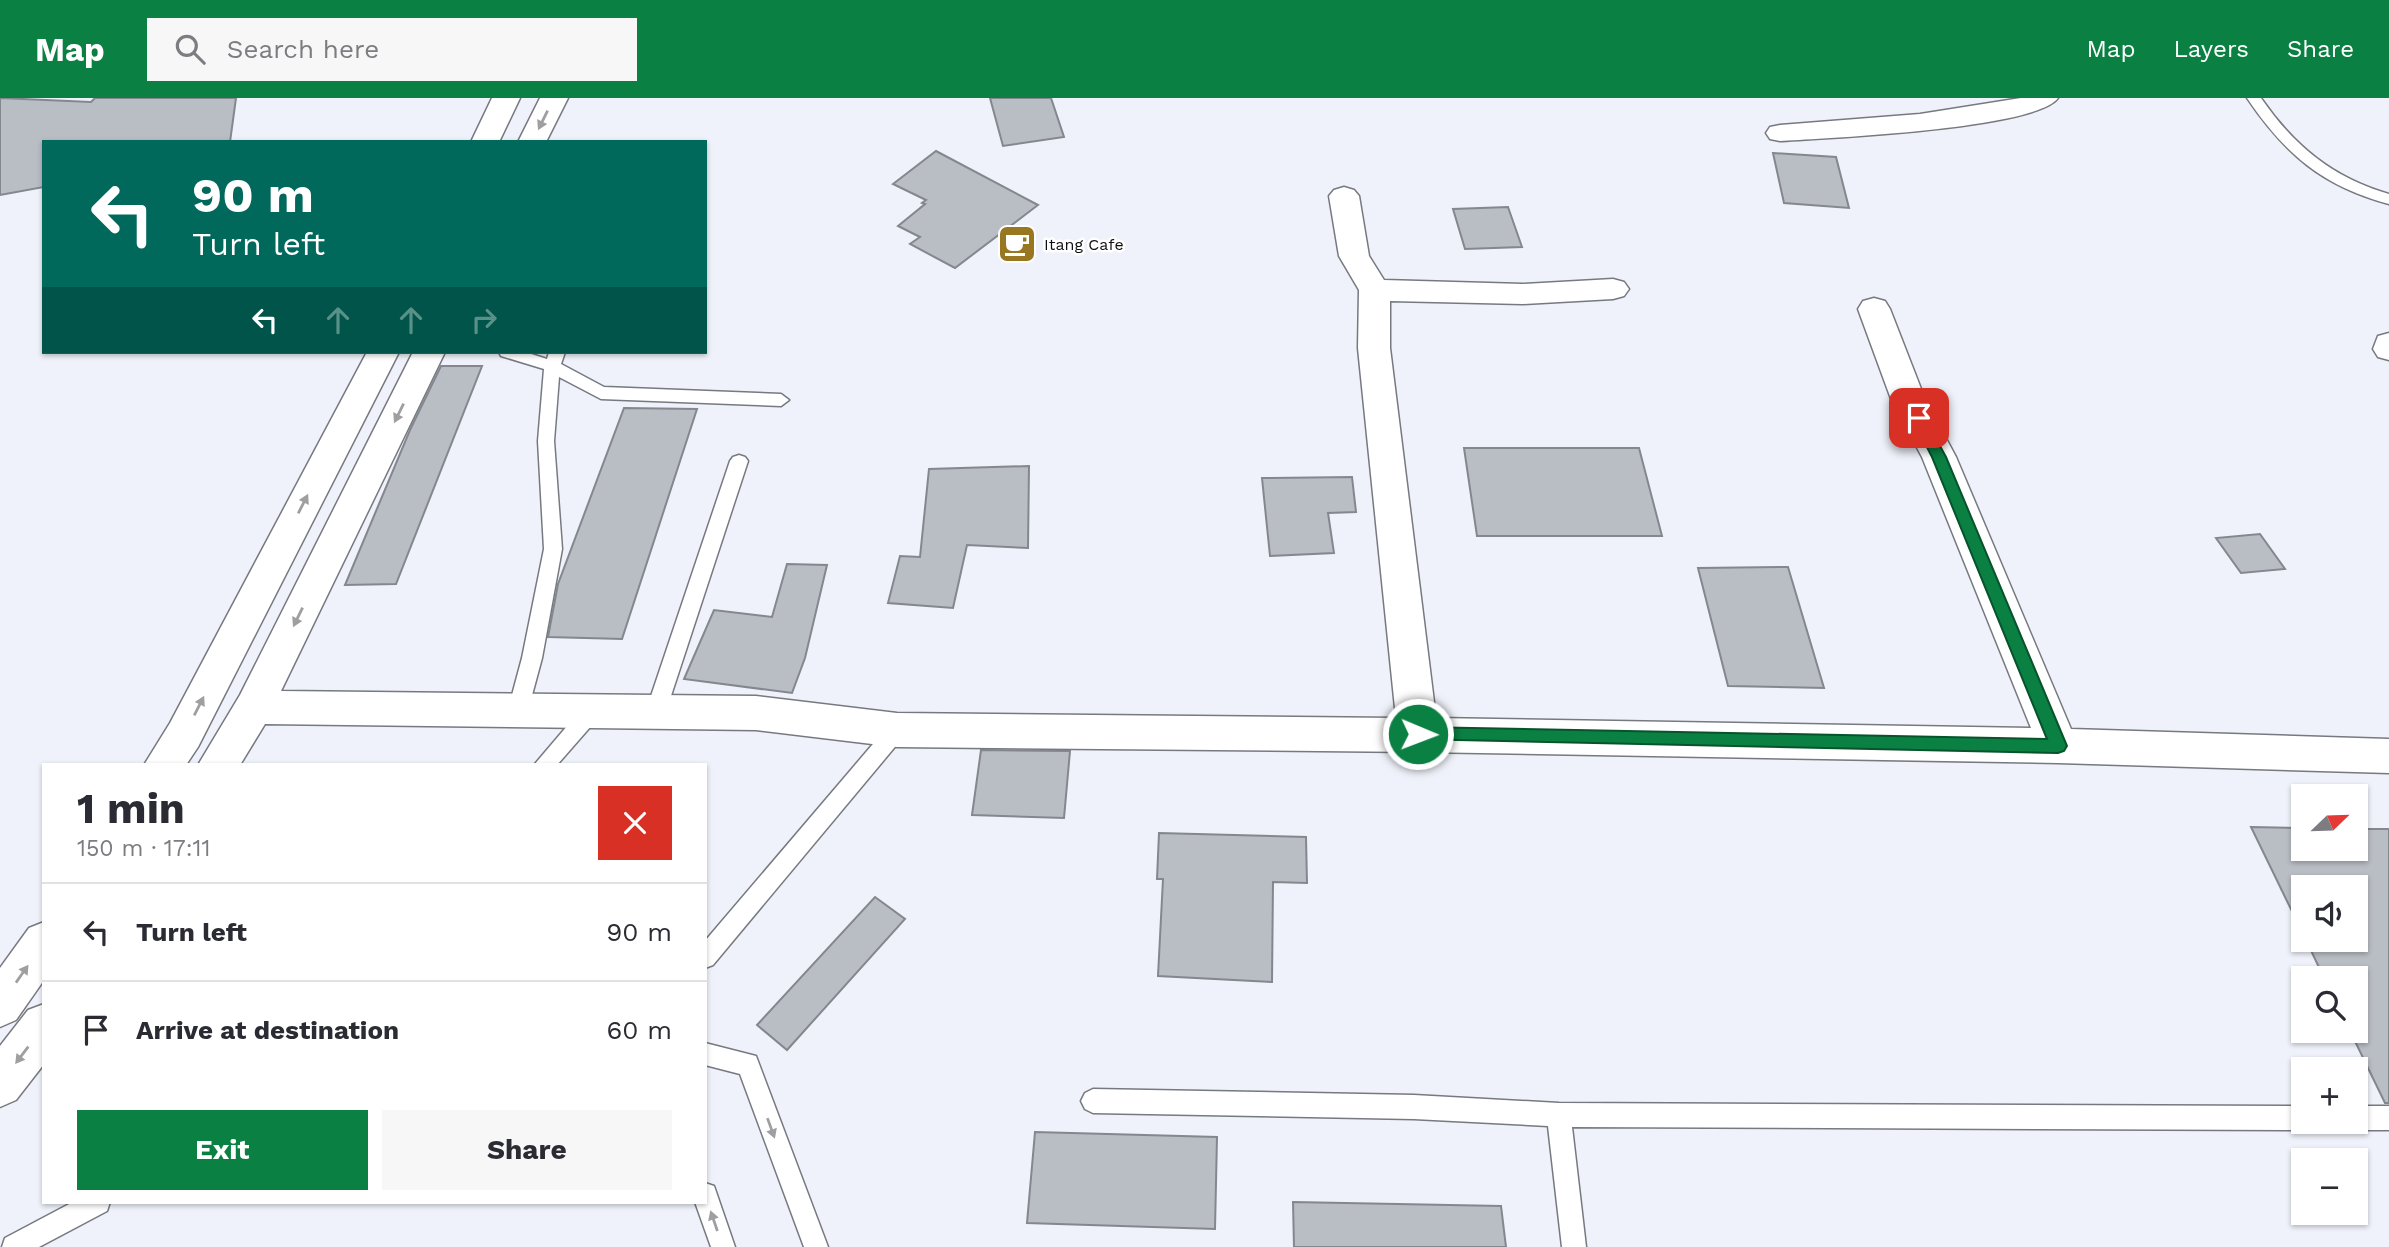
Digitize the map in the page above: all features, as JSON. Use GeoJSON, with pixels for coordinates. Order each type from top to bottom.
{"type":"FeatureCollection","features":[{"type":"Feature","properties":{"kind":"street"},"geometry":{"type":"LineString","coordinates":[[486,140],[506,98]]}},
{"type":"Feature","properties":{"kind":"street"},"geometry":{"type":"LineString","coordinates":[[533,140],[554,98]]}},
{"type":"Feature","properties":{"kind":"street"},"geometry":{"type":"LineString","coordinates":[[1780,133],[1845,118],[2005,111],[2043,99]]}},
{"type":"Feature","properties":{"kind":"street"},"geometry":{"type":"LineString","coordinates":[[1344,196],[1354,256],[1375,290],[1374,348],[1418,734]]}},
{"type":"Feature","properties":{"kind":"street"},"geometry":{"type":"LineString","coordinates":[[1375,290],[1523,294],[1613,289]]}},
{"type":"Feature","properties":{"kind":"street"},"geometry":{"type":"LineString","coordinates":[[1874,309],[1908,399],[1939,457],[2058,746]]}},
{"type":"Feature","properties":{"kind":"street"},"geometry":{"type":"LineString","coordinates":[[165,763],[184,735],[382,354]]}},
{"type":"Feature","properties":{"kind":"street"},"geometry":{"type":"LineString","coordinates":[[219,763],[254,706],[428,354]]}},
{"type":"Feature","properties":{"kind":"street"},"geometry":{"type":"LineString","coordinates":[[254,706],[756,713],[897,730],[1418,734],[2058,746],[2389,756]]}},
{"type":"Feature","properties":{"kind":"street"},"geometry":{"type":"LineString","coordinates":[[0,1005],[42,946]]}},
{"type":"Feature","properties":{"kind":"street"},"geometry":{"type":"LineString","coordinates":[[0,1084],[42,1029]]}},
{"type":"Feature","properties":{"kind":"lane"},"geometry":{"type":"LineString","coordinates":[[2253,98],[2274,130],[2303,159],[2328,177],[2368,194],[2389,199]]}},
{"type":"Feature","properties":{"kind":"lane"},"geometry":{"type":"LineString","coordinates":[[521,354],[555,359],[601,393],[781,400]]}},
{"type":"Feature","properties":{"kind":"lane"},"geometry":{"type":"LineString","coordinates":[[518,710],[532,658],[553,549],[545,441],[555,359]]}},
{"type":"Feature","properties":{"kind":"lane"},"geometry":{"type":"LineString","coordinates":[[656,711],[739,461]]}},
{"type":"Feature","properties":{"kind":"lane"},"geometry":{"type":"LineString","coordinates":[[546,763],[592,711]]}},
{"type":"Feature","properties":{"kind":"lane"},"geometry":{"type":"LineString","coordinates":[[707,956],[897,730]]}},
{"type":"Feature","properties":{"kind":"lane"},"geometry":{"type":"LineString","coordinates":[[707,1055],[748,1064],[816,1247]]}},
{"type":"Feature","properties":{"kind":"lane"},"geometry":{"type":"LineString","coordinates":[[1093,1101],[1414,1107],[1559,1115],[2291,1118]]}},
{"type":"Feature","properties":{"kind":"lane"},"geometry":{"type":"LineString","coordinates":[[1559,1115],[1574,1247]]}},
{"type":"Feature","properties":{"kind":"lane"},"geometry":{"type":"LineString","coordinates":[[2368,1118],[2389,1118]]}},
{"type":"Feature","properties":{"kind":"lane"},"geometry":{"type":"LineString","coordinates":[[707,1201],[723,1247]]}},
{"type":"Feature","properties":{"kind":"lane"},"geometry":{"type":"LineString","coordinates":[[14,1247],[94,1204]]}},
{"type":"Feature","properties":{"kind":"building"},"geometry":{"type":"Polygon","coordinates":[[[0,98],[91,102],[95,98],[236,98],[230,140],[42,140],[42,187],[0,195],[0,98]]]}},
{"type":"Feature","properties":{"kind":"building"},"geometry":{"type":"Polygon","coordinates":[[[990,98],[1051,98],[1064,137],[1003,146],[990,98]]]}},
{"type":"Feature","properties":{"kind":"building"},"geometry":{"type":"Polygon","coordinates":[[[936,151],[1038,205],[955,268],[910,244],[920,237],[898,226],[925,204],[922,203],[926,200],[893,184],[936,151]]]}},
{"type":"Feature","properties":{"kind":"building"},"geometry":{"type":"Polygon","coordinates":[[[1773,153],[1836,157],[1849,208],[1784,203],[1773,153]]]}},
{"type":"Feature","properties":{"kind":"building"},"geometry":{"type":"Polygon","coordinates":[[[1508,207],[1522,247],[1465,249],[1453,209],[1508,207]]]}},
{"type":"Feature","properties":{"kind":"building"},"geometry":{"type":"Polygon","coordinates":[[[441,366],[482,366],[396,584],[345,585],[410,430],[441,366]]]}},
{"type":"Feature","properties":{"kind":"building"},"geometry":{"type":"Polygon","coordinates":[[[624,408],[697,409],[622,639],[548,637],[558,584],[624,408]]]}},
{"type":"Feature","properties":{"kind":"building"},"geometry":{"type":"Polygon","coordinates":[[[1464,448],[1639,448],[1662,536],[1477,536],[1464,448]]]}},
{"type":"Feature","properties":{"kind":"building"},"geometry":{"type":"Polygon","coordinates":[[[1029,466],[1028,548],[967,545],[953,608],[888,603],[900,556],[920,557],[929,469],[1029,466]]]}},
{"type":"Feature","properties":{"kind":"building"},"geometry":{"type":"Polygon","coordinates":[[[1352,477],[1356,512],[1328,513],[1334,553],[1270,556],[1262,478],[1352,477]]]}},
{"type":"Feature","properties":{"kind":"building"},"geometry":{"type":"Polygon","coordinates":[[[2260,534],[2285,569],[2241,573],[2216,538],[2260,534]]]}},
{"type":"Feature","properties":{"kind":"building"},"geometry":{"type":"Polygon","coordinates":[[[787,564],[827,565],[805,658],[792,693],[684,679],[714,610],[772,617],[787,564]]]}},
{"type":"Feature","properties":{"kind":"building"},"geometry":{"type":"Polygon","coordinates":[[[1788,567],[1824,688],[1728,686],[1698,568],[1788,567]]]}},
{"type":"Feature","properties":{"kind":"building"},"geometry":{"type":"Polygon","coordinates":[[[981,750],[1070,751],[1064,818],[972,815],[981,750]]]}},
{"type":"Feature","properties":{"kind":"building"},"geometry":{"type":"Polygon","coordinates":[[[2251,827],[2291,828],[2291,861],[2368,861],[2368,829],[2389,829],[2389,1103],[2385,1103],[2368,1068],[2368,1057],[2363,1057],[2356,1043],[2368,1043],[2368,966],[2318,966],[2312,952],[2368,952],[2368,875],[2291,875],[2291,909],[2251,827]]]}},
{"type":"Feature","properties":{"kind":"building"},"geometry":{"type":"Polygon","coordinates":[[[1159,833],[1306,837],[1307,883],[1273,882],[1272,982],[1158,976],[1163,879],[1157,879],[1159,833]]]}},
{"type":"Feature","properties":{"kind":"building"},"geometry":{"type":"Polygon","coordinates":[[[875,897],[905,919],[787,1050],[757,1025],[875,897]]]}},
{"type":"Feature","properties":{"kind":"building"},"geometry":{"type":"Polygon","coordinates":[[[1035,1132],[1217,1137],[1215,1229],[1027,1223],[1035,1132]]]}},
{"type":"Feature","properties":{"kind":"building"},"geometry":{"type":"Polygon","coordinates":[[[1293,1202],[1501,1206],[1506,1247],[1294,1247],[1293,1202]]]}},
{"type":"Feature","properties":{"kind":"place","name":"Itang Cafe"},"geometry":{"type":"Point","coordinates":[1017,244]}},
{"type":"Feature","properties":{"kind":"route"},"geometry":{"type":"LineString","coordinates":[[1418,734],[2058,746],[1939,457],[1919,418]]}}]}
